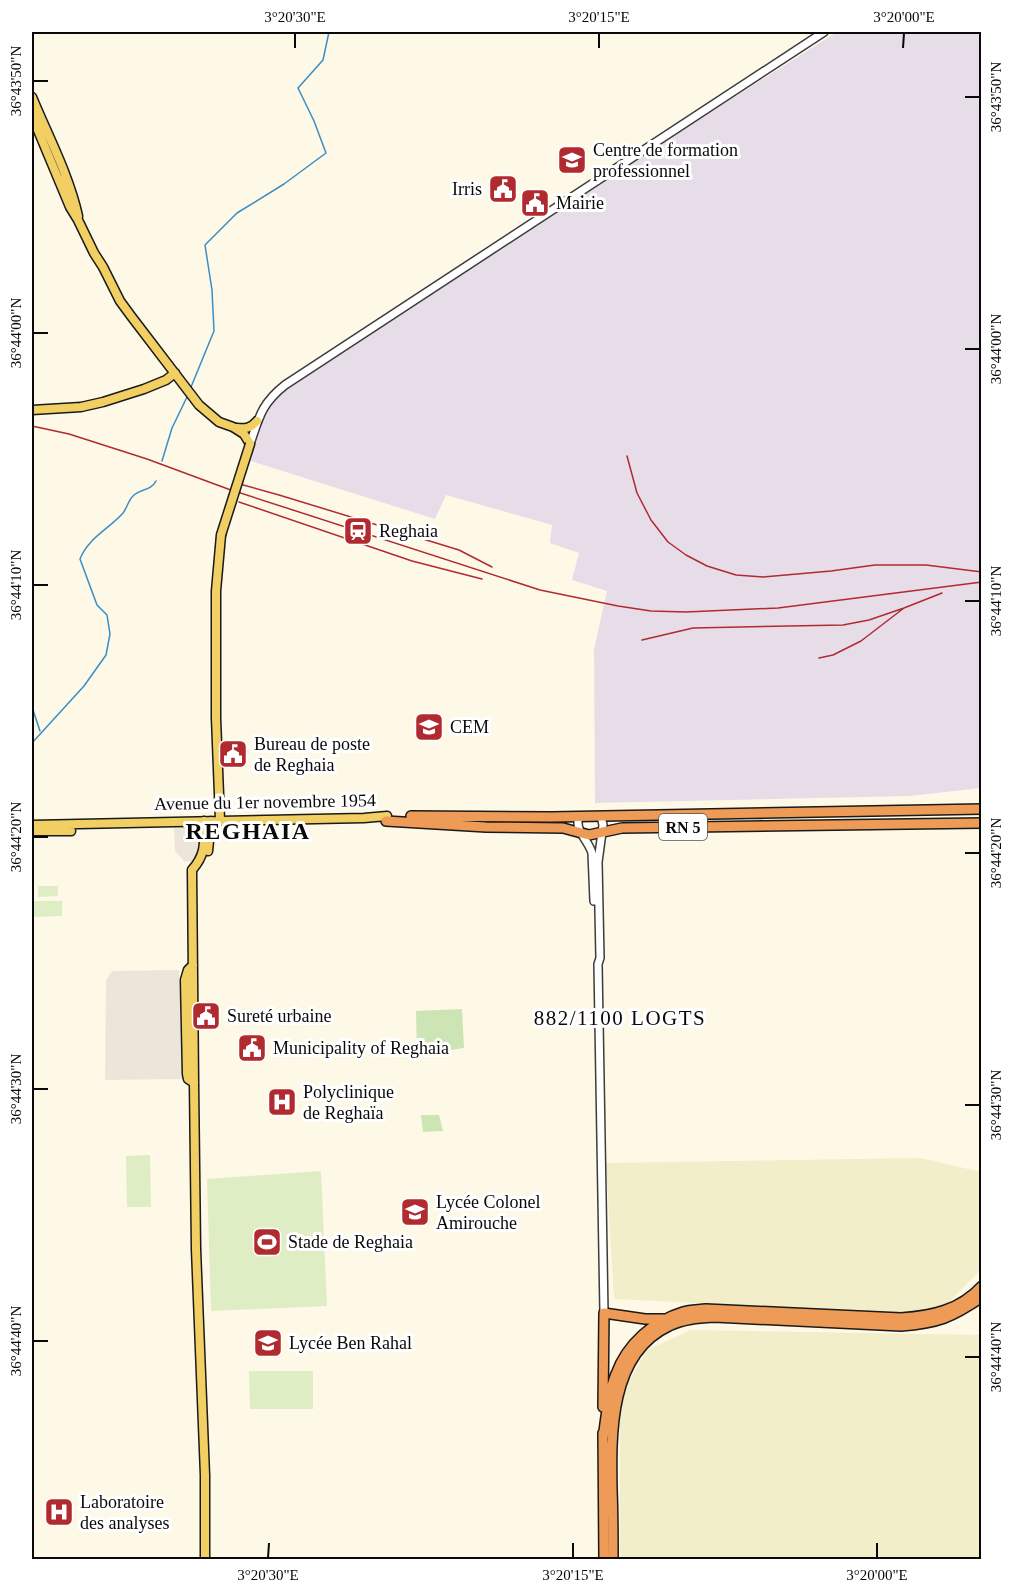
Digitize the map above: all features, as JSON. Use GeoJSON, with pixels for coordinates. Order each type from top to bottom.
{"type":"FeatureCollection","features":[{"type":"Feature","properties":{"kind":"highway","name":"RN 5"},"geometry":{"type":"LineString","coordinates":[[387,818],[981,809]]}},
{"type":"Feature","properties":{"kind":"highway"},"geometry":{"type":"LineString","coordinates":[[563,817],[563,828]]}},
{"type":"Feature","properties":{"kind":"highway","name":"RN 5"},"geometry":{"type":"LineString","coordinates":[[387,818],[486,826],[563,828],[589,835],[622,828],[981,823]]}},
{"type":"Feature","properties":{"kind":"highway"},"geometry":{"type":"LineString","coordinates":[[603,1438],[609,1400],[616,1374],[625,1355],[638,1339],[663,1319],[685,1311],[706,1309],[901,1318],[923,1316],[947,1310],[964,1301],[981,1286]]}},
{"type":"Feature","properties":{"kind":"highway"},"geometry":{"type":"LineString","coordinates":[[613,1560],[614,1416],[626,1371],[636,1354],[651,1338],[668,1326],[689,1319],[714,1317],[901,1326],[921,1324],[941,1320],[959,1312],[981,1297]]}},
{"type":"Feature","properties":{"kind":"highway"},"geometry":{"type":"LineString","coordinates":[[604,1560],[603,1313],[663,1319]]}},
{"type":"Feature","properties":{"kind":"main road"},"geometry":{"type":"LineString","coordinates":[[32,97],[65,175],[78,219]]}},
{"type":"Feature","properties":{"kind":"main road"},"geometry":{"type":"LineString","coordinates":[[32,116],[70,207],[120,301],[199,405],[219,422],[233,427],[245,429],[253,426],[257,421]]}},
{"type":"Feature","properties":{"kind":"main road"},"geometry":{"type":"LineString","coordinates":[[32,410],[81,407],[103,402],[144,389],[166,380],[175,373]]}},
{"type":"Feature","properties":{"kind":"main road"},"geometry":{"type":"LineString","coordinates":[[205,1560],[205,1476],[198,1314],[194,1083],[188,1079],[187,1074],[185,980],[188,970],[193,965],[195,866],[207,854],[212,821],[216,718],[216,591],[221,535],[250,444],[244,434],[233,427]]}},
{"type":"Feature","properties":{"kind":"main road","name":"Avenue du 1er novembre 1954"},"geometry":{"type":"LineString","coordinates":[[34,828],[212,821],[387,818]]}},
{"type":"Feature","properties":{"kind":"street"},"geometry":{"type":"LineString","coordinates":[[250,444],[263,407],[273,394],[285,385],[824,32]]}},
{"type":"Feature","properties":{"kind":"street"},"geometry":{"type":"LineString","coordinates":[[579,816],[577,826],[592,853],[598,964],[603,1313]]}},
{"type":"Feature","properties":{"kind":"street"},"geometry":{"type":"LineString","coordinates":[[598,964],[600,958],[598,862],[603,832],[601,816]]}},
{"type":"Feature","properties":{"kind":"shaded area"},"geometry":{"type":"Polygon","coordinates":[[[837,32],[981,32],[981,788],[909,796],[595,803],[594,649],[607,591],[572,580],[579,553],[550,543],[552,525],[446,495],[435,519],[251,461],[263,416],[284,388],[572,200],[837,32]]]}},
{"type":"Feature","properties":{"kind":"shaded area"},"geometry":{"type":"Polygon","coordinates":[[[174,824],[200,824],[201,850],[194,862],[184,861],[175,851],[174,824]]]}},
{"type":"Feature","properties":{"kind":"shaded area"},"geometry":{"type":"Polygon","coordinates":[[[179,970],[183,1079],[105,1080],[106,980],[112,971],[179,970]]]}},
{"type":"Feature","properties":{"kind":"shaded area"},"geometry":{"type":"Polygon","coordinates":[[[921,1158],[981,1172],[981,1267],[947,1304],[907,1313],[614,1299],[606,1163],[921,1158]]]}},
{"type":"Feature","properties":{"kind":"shaded area"},"geometry":{"type":"Polygon","coordinates":[[[691,1330],[981,1335],[981,1559],[620,1560],[620,1412],[628,1383],[647,1350],[691,1330]]]}},
{"type":"Feature","properties":{"kind":"green space"},"geometry":{"type":"Polygon","coordinates":[[[38,886],[58,886],[58,896],[38,897],[38,886]]]}},
{"type":"Feature","properties":{"kind":"green space"},"geometry":{"type":"Polygon","coordinates":[[[32,901],[62,901],[62,916],[32,917],[32,901]]]}},
{"type":"Feature","properties":{"kind":"green space"},"geometry":{"type":"Polygon","coordinates":[[[462,1009],[464,1048],[417,1055],[416,1011],[462,1009]]]}},
{"type":"Feature","properties":{"kind":"green space"},"geometry":{"type":"Polygon","coordinates":[[[421,1115],[439,1115],[443,1131],[423,1132],[421,1115]]]}},
{"type":"Feature","properties":{"kind":"green space"},"geometry":{"type":"Polygon","coordinates":[[[150,1155],[151,1207],[127,1207],[126,1156],[150,1155]]]}},
{"type":"Feature","properties":{"kind":"green space","name":"Stade de Reghaia"},"geometry":{"type":"Polygon","coordinates":[[[321,1171],[327,1306],[211,1311],[207,1179],[321,1171]]]}},
{"type":"Feature","properties":{"kind":"green space"},"geometry":{"type":"Polygon","coordinates":[[[249,1371],[313,1371],[313,1409],[250,1409],[249,1371]]]}},
{"type":"Feature","properties":{"kind":"waterway"},"geometry":{"type":"LineString","coordinates":[[191,387],[214,331],[212,290],[205,245],[237,213],[284,184],[326,153],[298,88],[323,60],[329,32]]}},
{"type":"Feature","properties":{"kind":"waterway"},"geometry":{"type":"LineString","coordinates":[[162,461],[172,428],[187,397]]}},
{"type":"Feature","properties":{"kind":"waterway"},"geometry":{"type":"LineString","coordinates":[[32,743],[84,686],[106,655],[110,634],[107,615],[97,605],[80,559],[93,539],[123,513],[133,496],[151,487],[156,481]]}},
{"type":"Feature","properties":{"kind":"waterway"},"geometry":{"type":"LineString","coordinates":[[32,707],[40,731]]}},
{"type":"Feature","properties":{"kind":"railway"},"geometry":{"type":"LineString","coordinates":[[32,426],[69,434],[147,459],[228,489],[540,590],[618,606],[651,611],[686,612],[778,608],[982,582]]}},
{"type":"Feature","properties":{"kind":"railway"},"geometry":{"type":"LineString","coordinates":[[627,456],[637,493],[651,520],[668,542],[707,566],[736,575],[763,577],[875,565],[926,565],[982,572]]}},
{"type":"Feature","properties":{"kind":"railway"},"geometry":{"type":"LineString","coordinates":[[236,483],[459,550],[492,567]]}},
{"type":"Feature","properties":{"kind":"railway"},"geometry":{"type":"LineString","coordinates":[[239,502],[412,561],[482,579]]}},
{"type":"Feature","properties":{"kind":"railway"},"geometry":{"type":"LineString","coordinates":[[819,658],[833,655],[861,641],[904,608],[942,593]]}},
{"type":"Feature","properties":{"kind":"railway"},"geometry":{"type":"LineString","coordinates":[[642,640],[693,628],[843,625],[869,620],[904,608]]}},
{"type":"Feature","properties":{"kind":"place","name":"Centre de formation professionnel"},"geometry":{"type":"Point","coordinates":[572,160]}},
{"type":"Feature","properties":{"kind":"place","name":"Irris"},"geometry":{"type":"Point","coordinates":[503,189]}},
{"type":"Feature","properties":{"kind":"place","name":"Mairie"},"geometry":{"type":"Point","coordinates":[535,203]}},
{"type":"Feature","properties":{"kind":"place","name":"Reghaia"},"geometry":{"type":"Point","coordinates":[358,531]}},
{"type":"Feature","properties":{"kind":"place","name":"CEM"},"geometry":{"type":"Point","coordinates":[429,727]}},
{"type":"Feature","properties":{"kind":"place","name":"Bureau de poste de Reghaia"},"geometry":{"type":"Point","coordinates":[233,754]}},
{"type":"Feature","properties":{"kind":"place","name":"Sureté urbaine"},"geometry":{"type":"Point","coordinates":[206,1016]}},
{"type":"Feature","properties":{"kind":"place","name":"Municipality of Reghaia"},"geometry":{"type":"Point","coordinates":[252,1048]}},
{"type":"Feature","properties":{"kind":"place","name":"Polyclinique de Reghaïa"},"geometry":{"type":"Point","coordinates":[282,1102]}},
{"type":"Feature","properties":{"kind":"place","name":"Lycée Colonel Amirouche"},"geometry":{"type":"Point","coordinates":[415,1212]}},
{"type":"Feature","properties":{"kind":"place","name":"Stade de Reghaia"},"geometry":{"type":"Point","coordinates":[267,1242]}},
{"type":"Feature","properties":{"kind":"place","name":"Lycée Ben Rahal"},"geometry":{"type":"Point","coordinates":[268,1343]}},
{"type":"Feature","properties":{"kind":"place","name":"Laboratoire des analyses"},"geometry":{"type":"Point","coordinates":[59,1512]}},
{"type":"Feature","properties":{"kind":"district","name":"REGHAIA"},"geometry":{"type":"Point","coordinates":[248,831]}},
{"type":"Feature","properties":{"kind":"district","name":"882/1100 LOGTS"},"geometry":{"type":"Point","coordinates":[620,1018]}}]}
